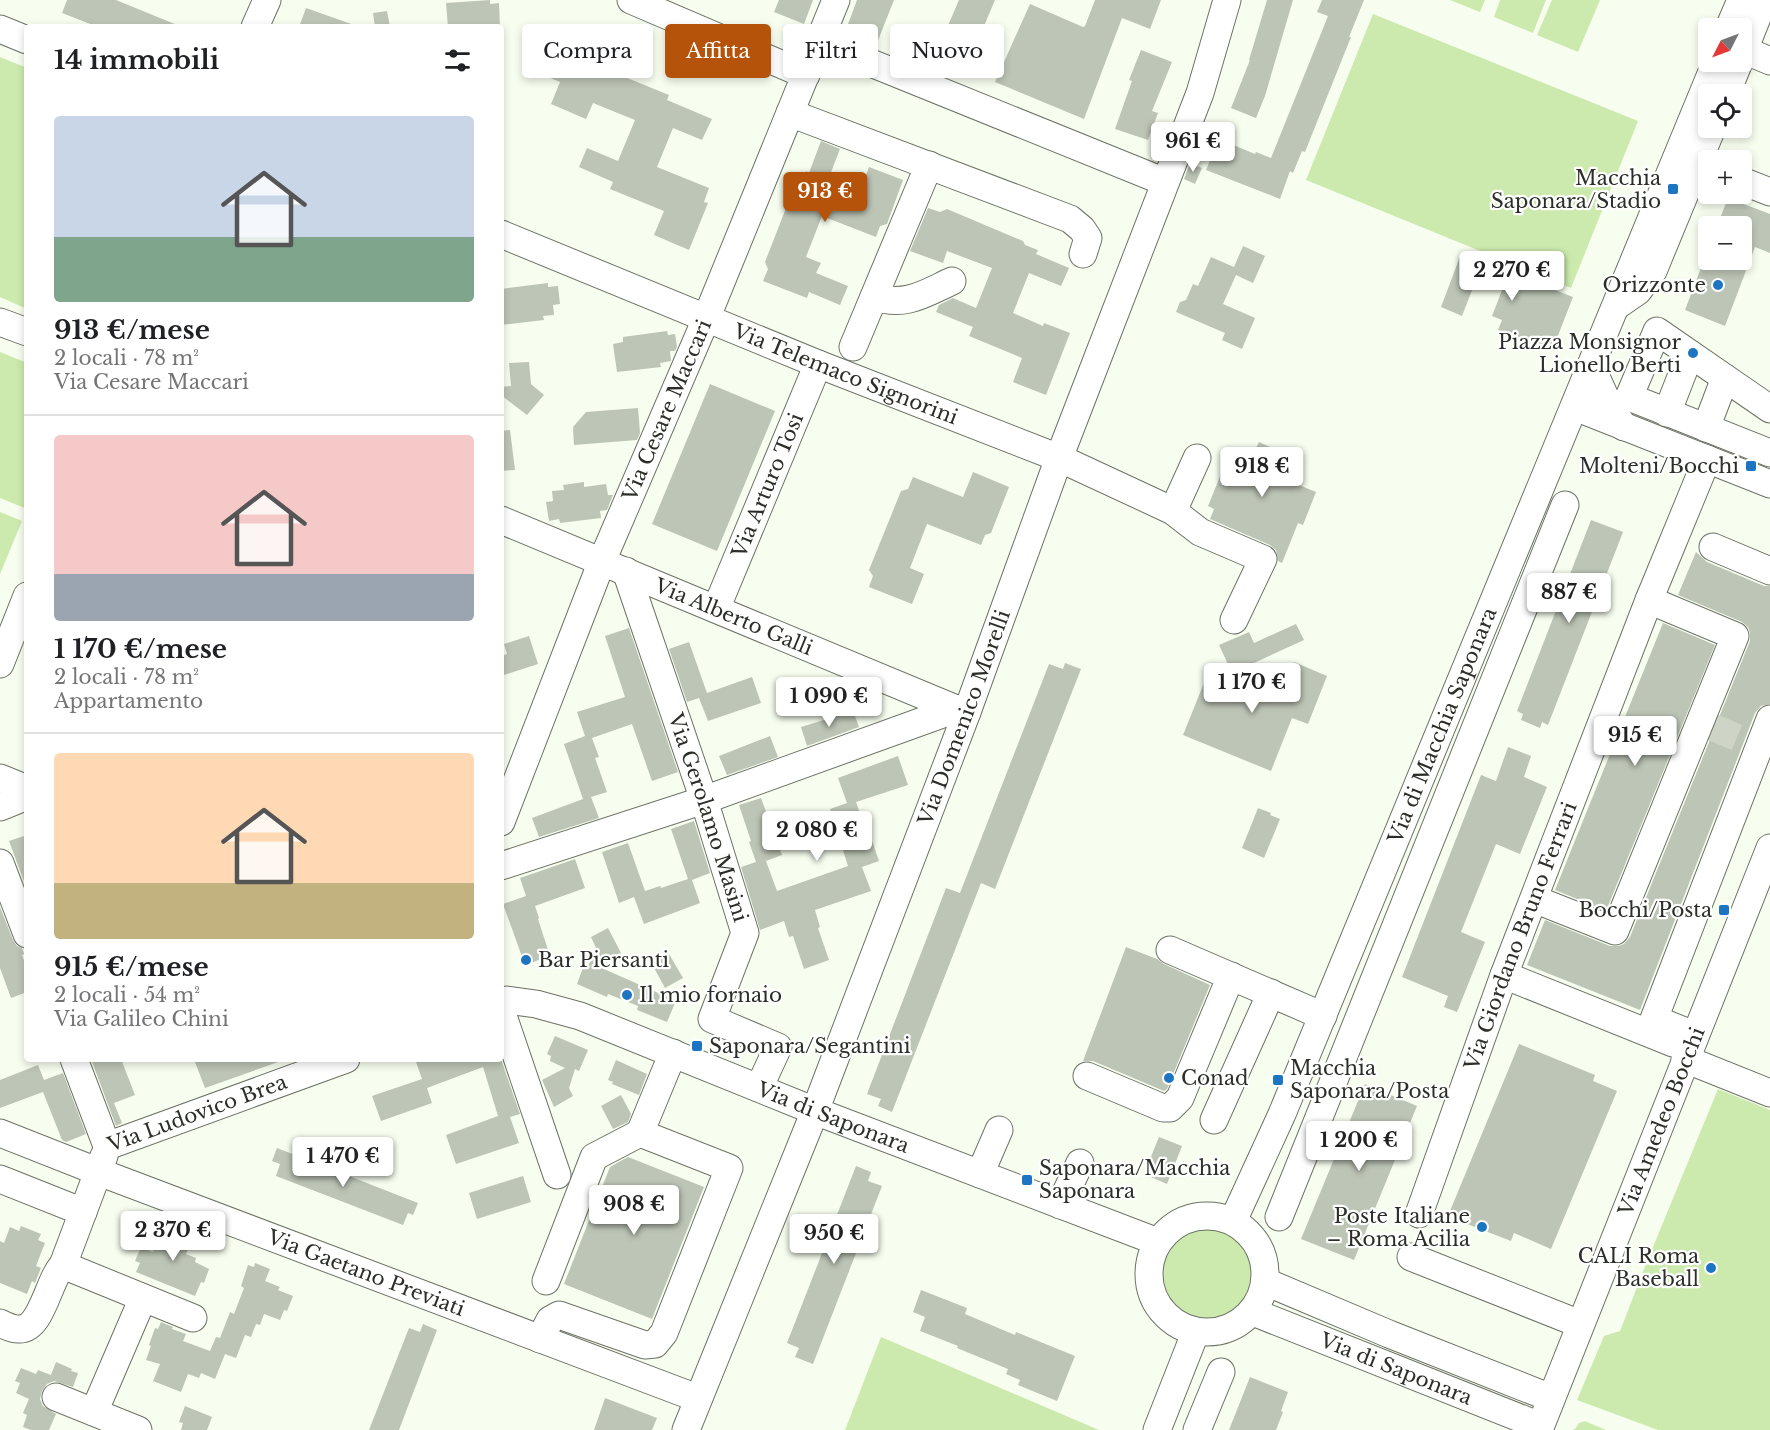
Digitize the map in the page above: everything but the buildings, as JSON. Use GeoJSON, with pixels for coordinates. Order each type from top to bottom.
{"type":"FeatureCollection","features":[{"type":"Feature","properties":{"kind":"street"},"geometry":{"type":"LineString","coordinates":[[256,24],[267,0]]}},
{"type":"Feature","properties":{"kind":"street","name":"Via Cesare Maccari"},"geometry":{"type":"LineString","coordinates":[[826,24],[836,0]]}},
{"type":"Feature","properties":{"kind":"street","name":"Via Domenico Morelli"},"geometry":{"type":"LineString","coordinates":[[686,1430],[697,1398],[815,1112],[961,710],[1200,93],[1227,0]]}},
{"type":"Feature","properties":{"kind":"street"},"geometry":{"type":"LineString","coordinates":[[1740,18],[1741,0]]}},
{"type":"Feature","properties":{"kind":"street"},"geometry":{"type":"LineString","coordinates":[[1752,23],[1764,0]]}},
{"type":"Feature","properties":{"kind":"street"},"geometry":{"type":"LineString","coordinates":[[637,1],[783,65]]}},
{"type":"Feature","properties":{"kind":"street"},"geometry":{"type":"LineString","coordinates":[[0,29],[24,39]]}},
{"type":"Feature","properties":{"kind":"street"},"geometry":{"type":"LineString","coordinates":[[1752,54],[1770,61]]}},
{"type":"Feature","properties":{"kind":"street"},"geometry":{"type":"LineString","coordinates":[[878,66],[1165,182]]}},
{"type":"Feature","properties":{"kind":"street","name":"Via di Macchia Saponara"},"geometry":{"type":"LineString","coordinates":[[1233,1221],[1282,1114],[1323,1016],[1712,72]]}},
{"type":"Feature","properties":{"kind":"street","name":"Via Cesare Maccari"},"geometry":{"type":"LineString","coordinates":[[504,815],[614,566],[706,319],[805,78]]}},
{"type":"Feature","properties":{"kind":"street"},"geometry":{"type":"LineString","coordinates":[[790,113],[1070,219],[1082,229],[1088,238],[1083,254]]}},
{"type":"Feature","properties":{"kind":"street"},"geometry":{"type":"LineString","coordinates":[[853,346],[929,165]]}},
{"type":"Feature","properties":{"kind":"street"},"geometry":{"type":"LineString","coordinates":[[1616,307],[1638,291],[1653,272],[1698,177]]}},
{"type":"Feature","properties":{"kind":"street"},"geometry":{"type":"LineString","coordinates":[[1752,185],[1770,192]]}},
{"type":"Feature","properties":{"kind":"street","name":"Via Telemaco Signorini"},"geometry":{"type":"LineString","coordinates":[[504,235],[818,364],[1059,458],[1173,511],[1200,532],[1263,559],[1234,621]]}},
{"type":"Feature","properties":{"kind":"street"},"geometry":{"type":"LineString","coordinates":[[874,297],[885,300],[912,300],[952,281]]}},
{"type":"Feature","properties":{"kind":"street"},"geometry":{"type":"LineString","coordinates":[[0,321],[24,331]]}},
{"type":"Feature","properties":{"kind":"street"},"geometry":{"type":"LineString","coordinates":[[1745,444],[1766,406],[1657,331],[1629,397],[1745,444],[1770,453]]}},
{"type":"Feature","properties":{"kind":"street"},"geometry":{"type":"LineString","coordinates":[[1685,420],[1690,354]]}},
{"type":"Feature","properties":{"kind":"street","name":"Via Arturo Tosi"},"geometry":{"type":"LineString","coordinates":[[716,609],[818,364]]}},
{"type":"Feature","properties":{"kind":"street"},"geometry":{"type":"LineString","coordinates":[[1592,364],[1605,399],[1624,427]]}},
{"type":"Feature","properties":{"kind":"street"},"geometry":{"type":"LineString","coordinates":[[1652,438],[1685,420],[1725,378]]}},
{"type":"Feature","properties":{"kind":"street"},"geometry":{"type":"LineString","coordinates":[[1575,408],[1770,484]]}},
{"type":"Feature","properties":{"kind":"street"},"geometry":{"type":"LineString","coordinates":[[1173,511],[1197,458]]}},
{"type":"Feature","properties":{"kind":"street","name":"Via Giordano Bruno Ferrari"},"geometry":{"type":"LineString","coordinates":[[1419,1214],[1504,975],[1649,600],[1707,459]]}},
{"type":"Feature","properties":{"kind":"street"},"geometry":{"type":"LineString","coordinates":[[1280,1217],[1565,505]]}},
{"type":"Feature","properties":{"kind":"street","name":"Via Alberto Galli"},"geometry":{"type":"LineString","coordinates":[[504,521],[961,710]]}},
{"type":"Feature","properties":{"kind":"street"},"geometry":{"type":"LineString","coordinates":[[1713,547],[1770,571]]}},
{"type":"Feature","properties":{"kind":"street","name":"Via Gerolamo Masini"},"geometry":{"type":"LineString","coordinates":[[614,566],[704,800],[745,933],[712,1019],[778,1047],[759,1088]]}},
{"type":"Feature","properties":{"kind":"street"},"geometry":{"type":"LineString","coordinates":[[1534,899],[1615,931],[1704,730],[1735,636],[1649,600]]}},
{"type":"Feature","properties":{"kind":"street"},"geometry":{"type":"LineString","coordinates":[[0,664],[24,604]]}},
{"type":"Feature","properties":{"kind":"street"},"geometry":{"type":"LineString","coordinates":[[504,865],[704,800],[961,710]]}},
{"type":"Feature","properties":{"kind":"street"},"geometry":{"type":"LineString","coordinates":[[1689,1048],[1654,1019],[1755,752],[1770,719]]}},
{"type":"Feature","properties":{"kind":"street"},"geometry":{"type":"LineString","coordinates":[[1445,721],[1474,732]]}},
{"type":"Feature","properties":{"kind":"street"},"geometry":{"type":"LineString","coordinates":[[0,778],[24,788]]}},
{"type":"Feature","properties":{"kind":"street"},"geometry":{"type":"LineString","coordinates":[[0,807],[24,797]]}},
{"type":"Feature","properties":{"kind":"street","name":"Via Amedeo Bocchi"},"geometry":{"type":"LineString","coordinates":[[1540,1428],[1770,848]]}},
{"type":"Feature","properties":{"kind":"street"},"geometry":{"type":"LineString","coordinates":[[0,863],[24,926]]}},
{"type":"Feature","properties":{"kind":"street"},"geometry":{"type":"LineString","coordinates":[[1170,950],[1323,1016]]}},
{"type":"Feature","properties":{"kind":"street"},"geometry":{"type":"LineString","coordinates":[[1504,975],[1689,1048],[1770,1093]]}},
{"type":"Feature","properties":{"kind":"street"},"geometry":{"type":"LineString","coordinates":[[1087,1076],[1163,1108],[1170,1108],[1180,1098],[1231,976]]}},
{"type":"Feature","properties":{"kind":"street"},"geometry":{"type":"LineString","coordinates":[[1338,980],[1369,993]]}},
{"type":"Feature","properties":{"kind":"street"},"geometry":{"type":"LineString","coordinates":[[1214,1120],[1270,993]]}},
{"type":"Feature","properties":{"kind":"street","name":"Via di Saponara"},"geometry":{"type":"LineString","coordinates":[[504,999],[536,1004],[580,1016],[815,1112],[1158,1242]]}},
{"type":"Feature","properties":{"kind":"street"},"geometry":{"type":"LineString","coordinates":[[504,1002],[557,1175]]}},
{"type":"Feature","properties":{"kind":"street"},"geometry":{"type":"LineString","coordinates":[[546,1281],[594,1157],[640,1133],[673,1053]]}},
{"type":"Feature","properties":{"kind":"street"},"geometry":{"type":"LineString","coordinates":[[75,1062],[107,1146]]}},
{"type":"Feature","properties":{"kind":"street","name":"Via Ludovico Brea"},"geometry":{"type":"LineString","coordinates":[[0,1323],[17,1329],[27,1328],[39,1313],[55,1276],[63,1265],[107,1146],[338,1062]]}},
{"type":"Feature","properties":{"kind":"street"},"geometry":{"type":"LineString","coordinates":[[980,1174],[999,1130]]}},
{"type":"Feature","properties":{"kind":"street","name":"Via Gaetano Previati"},"geometry":{"type":"LineString","coordinates":[[0,1133],[697,1398]]}},
{"type":"Feature","properties":{"kind":"street"},"geometry":{"type":"LineString","coordinates":[[540,1340],[550,1320],[559,1315],[645,1345],[655,1344],[664,1333],[729,1168],[640,1133]]}},
{"type":"Feature","properties":{"kind":"street"},"geometry":{"type":"LineString","coordinates":[[1060,1205],[1080,1163]]}},
{"type":"Feature","properties":{"kind":"street"},"geometry":{"type":"LineString","coordinates":[[0,1179],[83,1212]]}},
{"type":"Feature","properties":{"kind":"street"},"geometry":{"type":"LineString","coordinates":[[1200,1215],[1217,1216],[1233,1221],[1248,1232],[1259,1246],[1265,1263],[1266,1281],[1261,1298],[1252,1312],[1241,1322],[1227,1329],[1212,1332],[1196,1331],[1178,1325],[1164,1313],[1153,1297],[1149,1278],[1150,1259],[1158,1242],[1169,1229],[1184,1220],[1200,1215]]}},
{"type":"Feature","properties":{"kind":"street"},"geometry":{"type":"LineString","coordinates":[[1411,1257],[1580,1324]]}},
{"type":"Feature","properties":{"kind":"street"},"geometry":{"type":"LineString","coordinates":[[63,1265],[193,1318]]}},
{"type":"Feature","properties":{"kind":"street","name":"Via di Saponara"},"geometry":{"type":"LineString","coordinates":[[1266,1281],[1389,1334],[1551,1398]]}},
{"type":"Feature","properties":{"kind":"street"},"geometry":{"type":"LineString","coordinates":[[94,1412],[143,1298]]}},
{"type":"Feature","properties":{"kind":"street","name":"Via di Saponara"},"geometry":{"type":"LineString","coordinates":[[1252,1312],[1540,1428]]}},
{"type":"Feature","properties":{"kind":"street"},"geometry":{"type":"LineString","coordinates":[[1157,1430],[1196,1331]]}},
{"type":"Feature","properties":{"kind":"street"},"geometry":{"type":"LineString","coordinates":[[1197,1430],[1221,1372]]}},
{"type":"Feature","properties":{"kind":"street"},"geometry":{"type":"LineString","coordinates":[[56,1397],[138,1430]]}},
{"type":"Feature","properties":{"kind":"green space"},"geometry":{"type":"Polygon","coordinates":[[[1450,0],[1485,0],[1480,12],[1450,0]]]}},
{"type":"Feature","properties":{"kind":"green space"},"geometry":{"type":"Polygon","coordinates":[[[1500,0],[1546,0],[1533,33],[1494,17],[1500,0]]]}},
{"type":"Feature","properties":{"kind":"green space"},"geometry":{"type":"Polygon","coordinates":[[[1552,0],[1600,0],[1578,52],[1537,35],[1552,0]]]}},
{"type":"Feature","properties":{"kind":"green space"},"geometry":{"type":"Polygon","coordinates":[[[1373,14],[1638,121],[1571,288],[1306,180],[1373,14]]]}},
{"type":"Feature","properties":{"kind":"green space"},"geometry":{"type":"Polygon","coordinates":[[[0,57],[24,67],[24,308],[0,297],[0,57]]]}},
{"type":"Feature","properties":{"kind":"green space"},"geometry":{"type":"Polygon","coordinates":[[[0,352],[24,362],[24,508],[0,498],[0,352]]]}},
{"type":"Feature","properties":{"kind":"green space"},"geometry":{"type":"Polygon","coordinates":[[[0,512],[22,521],[0,574],[0,512]]]}},
{"type":"Feature","properties":{"kind":"green space"},"geometry":{"type":"Polygon","coordinates":[[[1718,1089],[1770,1110],[1770,1430],[1658,1430],[1577,1400],[1604,1336],[1620,1331],[1718,1089]]]}},
{"type":"Feature","properties":{"kind":"green space"},"geometry":{"type":"Polygon","coordinates":[[[1206,1229],[1224,1233],[1238,1243],[1248,1257],[1252,1275],[1248,1293],[1238,1307],[1224,1317],[1206,1321],[1188,1317],[1174,1307],[1164,1293],[1160,1275],[1164,1257],[1174,1243],[1188,1233],[1206,1229]]]}},
{"type":"Feature","properties":{"kind":"green space"},"geometry":{"type":"Polygon","coordinates":[[[881,1337],[1099,1430],[845,1430],[881,1337]]]}},
{"type":"Feature","properties":{"kind":"green space"},"geometry":{"type":"Polygon","coordinates":[[[1585,1421],[1606,1430],[1572,1430],[1585,1421]]]}},
{"type":"Feature","properties":{"kind":"tunnel"},"geometry":{"type":"LineString","coordinates":[[1712,727],[1755,745]]}},
{"type":"Feature","properties":{"kind":"place","name":"Macchia Saponara/Stadio"},"geometry":{"type":"Point","coordinates":[1673,189]}},
{"type":"Feature","properties":{"kind":"place","name":"Orizzonte"},"geometry":{"type":"Point","coordinates":[1718,285]}},
{"type":"Feature","properties":{"kind":"place","name":"Piazza Monsignor Lionello Berti"},"geometry":{"type":"Point","coordinates":[1693,353]}},
{"type":"Feature","properties":{"kind":"place","name":"Molteni/Bocchi"},"geometry":{"type":"Point","coordinates":[1751,466]}},
{"type":"Feature","properties":{"kind":"place","name":"Bocchi/Posta"},"geometry":{"type":"Point","coordinates":[1724,910]}},
{"type":"Feature","properties":{"kind":"place","name":"Bar Piersanti"},"geometry":{"type":"Point","coordinates":[526,960]}},
{"type":"Feature","properties":{"kind":"place","name":"Il mio fornaio"},"geometry":{"type":"Point","coordinates":[627,995]}},
{"type":"Feature","properties":{"kind":"place","name":"Saponara/Segantini"},"geometry":{"type":"Point","coordinates":[697,1046]}},
{"type":"Feature","properties":{"kind":"place","name":"Conad"},"geometry":{"type":"Point","coordinates":[1169,1078]}},
{"type":"Feature","properties":{"kind":"place","name":"Macchia Saponara/Posta"},"geometry":{"type":"Point","coordinates":[1278,1080]}},
{"type":"Feature","properties":{"kind":"place","name":"Saponara/Macchia Saponara"},"geometry":{"type":"Point","coordinates":[1027,1180]}},
{"type":"Feature","properties":{"kind":"place","name":"Poste Italiane – Roma Acilia"},"geometry":{"type":"Point","coordinates":[1482,1227]}},
{"type":"Feature","properties":{"kind":"place","name":"CALI Roma Baseball"},"geometry":{"type":"Point","coordinates":[1711,1268]}}]}
